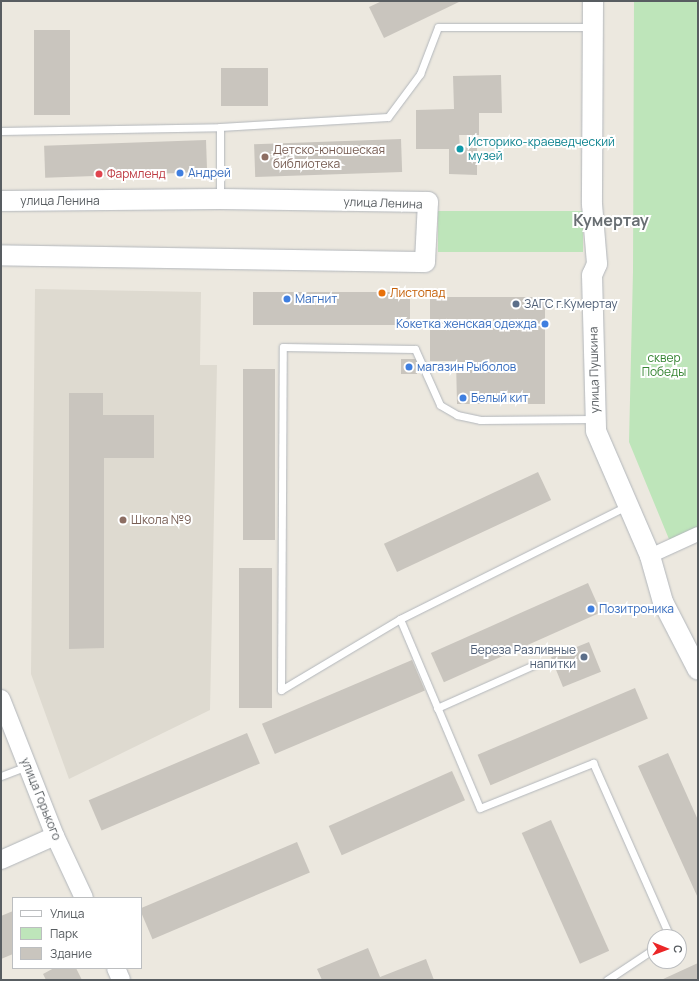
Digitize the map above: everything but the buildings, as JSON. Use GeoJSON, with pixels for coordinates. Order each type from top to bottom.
{"type":"FeatureCollection","features":[{"type":"Feature","properties":{"kind":"main road","name":"улица Пушкина"},"geometry":{"type":"LineString","coordinates":[[593,1],[592,204],[597,264],[592,275],[596,431],[650,556],[663,602],[698,670]]}},
{"type":"Feature","properties":{"kind":"main road","name":"улица Ленина"},"geometry":{"type":"LineString","coordinates":[[1,201],[220,200],[428,202],[425,262],[1,255]]}},
{"type":"Feature","properties":{"kind":"street"},"geometry":{"type":"LineString","coordinates":[[650,556],[698,534]]}},
{"type":"Feature","properties":{"kind":"street","name":"улица Горького"},"geometry":{"type":"LineString","coordinates":[[1,699],[55,836],[84,897]]}},
{"type":"Feature","properties":{"kind":"street"},"geometry":{"type":"LineString","coordinates":[[1,860],[55,836]]}},
{"type":"Feature","properties":{"kind":"street"},"geometry":{"type":"LineString","coordinates":[[116,969],[122,980]]}},
{"type":"Feature","properties":{"kind":"lane"},"geometry":{"type":"LineString","coordinates":[[1,132],[220,128],[388,117],[420,74],[438,27],[593,27]]}},
{"type":"Feature","properties":{"kind":"lane"},"geometry":{"type":"LineString","coordinates":[[220,128],[220,200]]}},
{"type":"Feature","properties":{"kind":"lane"},"geometry":{"type":"LineString","coordinates":[[595,419],[480,420],[458,415],[440,405],[415,349],[283,347],[281,690],[400,619],[629,506]]}},
{"type":"Feature","properties":{"kind":"lane"},"geometry":{"type":"LineString","coordinates":[[400,619],[480,808],[593,763],[666,929]]}},
{"type":"Feature","properties":{"kind":"lane"},"geometry":{"type":"LineString","coordinates":[[437,708],[536,664]]}},
{"type":"Feature","properties":{"kind":"lane"},"geometry":{"type":"LineString","coordinates":[[1,776],[28,766]]}},
{"type":"Feature","properties":{"kind":"lane"},"geometry":{"type":"LineString","coordinates":[[606,980],[647,953]]}},
{"type":"Feature","properties":{"kind":"shaded area","name":"Школа №9"},"geometry":{"type":"Polygon","coordinates":[[[35,289],[201,292],[200,365],[217,365],[210,710],[69,779],[31,674],[35,289]]]}},
{"type":"Feature","properties":{"kind":"green space","name":"сквер Победы"},"geometry":{"type":"Polygon","coordinates":[[[634,1],[698,1],[698,532],[671,544],[629,442],[633,271],[634,1]]]}},
{"type":"Feature","properties":{"kind":"green space"},"geometry":{"type":"Polygon","coordinates":[[[438,211],[583,211],[583,252],[438,252],[438,211]]]}},
{"type":"Feature","properties":{"kind":"place","name":"Историко-краеведческий музей"},"geometry":{"type":"Point","coordinates":[460,149]}},
{"type":"Feature","properties":{"kind":"place","name":"Детско-юношеская библиотека"},"geometry":{"type":"Point","coordinates":[265,157]}},
{"type":"Feature","properties":{"kind":"place","name":"Андрей"},"geometry":{"type":"Point","coordinates":[180,173]}},
{"type":"Feature","properties":{"kind":"place","name":"Фармленд"},"geometry":{"type":"Point","coordinates":[99,174]}},
{"type":"Feature","properties":{"kind":"place","name":"Листопад"},"geometry":{"type":"Point","coordinates":[382,293]}},
{"type":"Feature","properties":{"kind":"place","name":"Магнит"},"geometry":{"type":"Point","coordinates":[287,299]}},
{"type":"Feature","properties":{"kind":"place","name":"ЗАГС г.Кумертау"},"geometry":{"type":"Point","coordinates":[516,304]}},
{"type":"Feature","properties":{"kind":"place","name":"Кокетка женская одежда"},"geometry":{"type":"Point","coordinates":[545,324]}},
{"type":"Feature","properties":{"kind":"place","name":"магазин Рыболов"},"geometry":{"type":"Point","coordinates":[409,367]}},
{"type":"Feature","properties":{"kind":"place","name":"Белый кит"},"geometry":{"type":"Point","coordinates":[463,398]}},
{"type":"Feature","properties":{"kind":"place","name":"Школа №9"},"geometry":{"type":"Point","coordinates":[123,520]}},
{"type":"Feature","properties":{"kind":"place","name":"Позитроника"},"geometry":{"type":"Point","coordinates":[591,609]}},
{"type":"Feature","properties":{"kind":"place","name":"Береза Разливные напитки"},"geometry":{"type":"Point","coordinates":[584,657]}},
{"type":"Feature","properties":{"kind":"district","name":"Кумертау"},"geometry":{"type":"Point","coordinates":[611,220]}}]}
